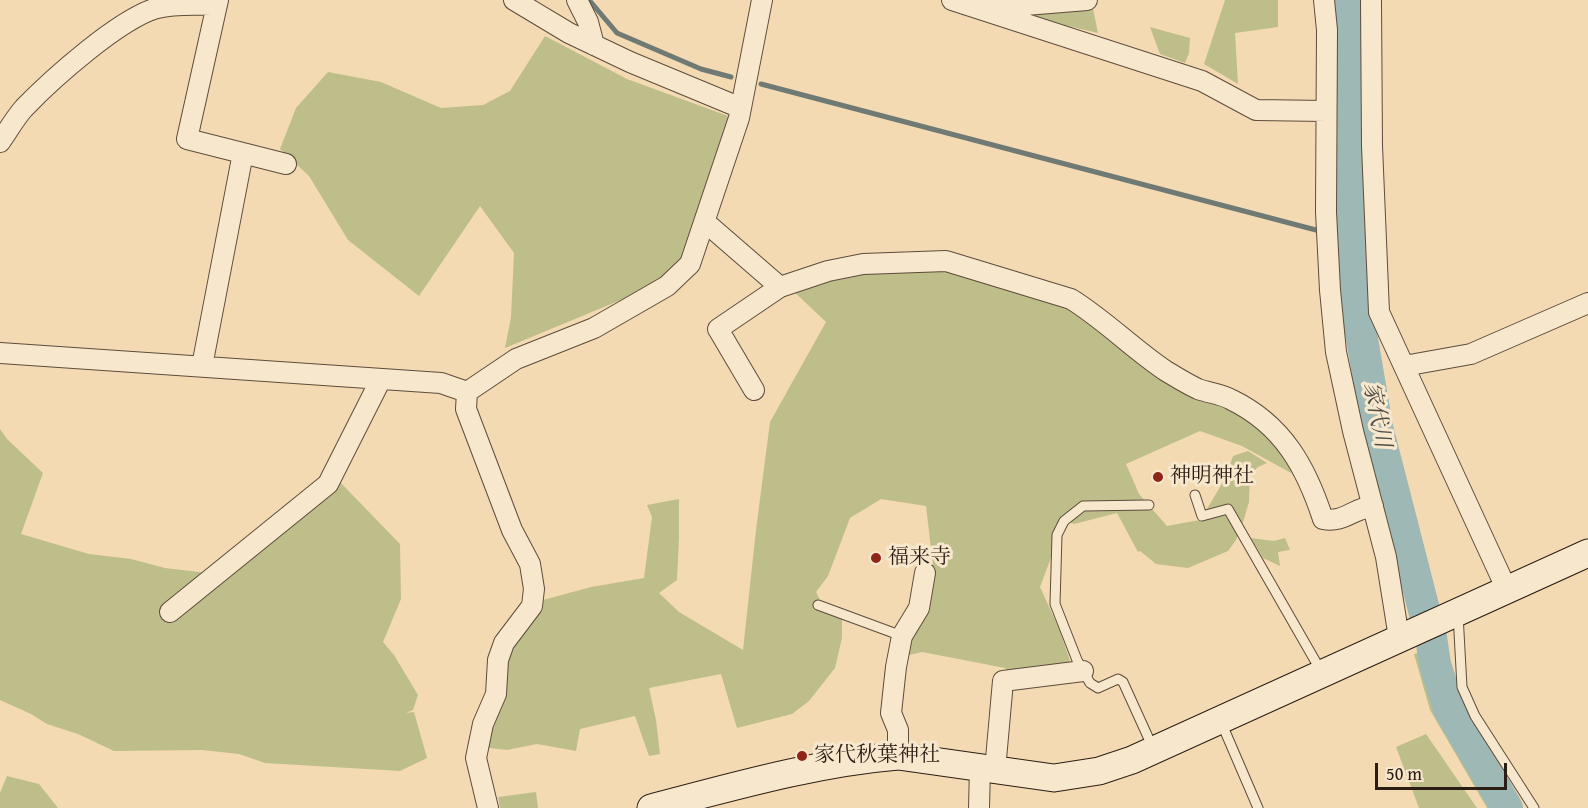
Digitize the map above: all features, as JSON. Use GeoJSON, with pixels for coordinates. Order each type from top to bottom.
{"type":"FeatureCollection","features":[{"type":"Feature","properties":{"kind":"street"},"geometry":{"type":"LineString","coordinates":[[514,0],[594,45],[741,108]]}},
{"type":"Feature","properties":{"kind":"street"},"geometry":{"type":"LineString","coordinates":[[577,0],[588,22],[594,45]]}},
{"type":"Feature","properties":{"kind":"street"},"geometry":{"type":"LineString","coordinates":[[467,392],[516,359],[594,328],[667,286],[690,264],[741,108],[762,0]]}},
{"type":"Feature","properties":{"kind":"street"},"geometry":{"type":"LineString","coordinates":[[952,0],[1202,81],[1256,110],[1326,111]]}},
{"type":"Feature","properties":{"kind":"street"},"geometry":{"type":"LineString","coordinates":[[985,11],[1013,6],[1087,0]]}},
{"type":"Feature","properties":{"kind":"street"},"geometry":{"type":"LineString","coordinates":[[1324,0],[1327,30],[1326,212],[1336,352],[1403,636]]}},
{"type":"Feature","properties":{"kind":"street"},"geometry":{"type":"LineString","coordinates":[[1371,0],[1372,146],[1378,302],[1383,324],[1507,590]]}},
{"type":"Feature","properties":{"kind":"street"},"geometry":{"type":"LineString","coordinates":[[0,142],[23,110],[63,71],[129,20],[157,8],[218,2],[187,139],[286,164]]}},
{"type":"Feature","properties":{"kind":"street"},"geometry":{"type":"LineString","coordinates":[[202,366],[243,153]]}},
{"type":"Feature","properties":{"kind":"street"},"geometry":{"type":"LineString","coordinates":[[705,222],[780,287]]}},
{"type":"Feature","properties":{"kind":"street"},"geometry":{"type":"LineString","coordinates":[[754,390],[718,329],[780,287],[828,271],[863,264],[946,261],[1071,299],[1089,310],[1165,370],[1197,389],[1231,399],[1254,412],[1276,430],[1295,454],[1323,519],[1335,522],[1361,508],[1373,506]]}},
{"type":"Feature","properties":{"kind":"street"},"geometry":{"type":"LineString","coordinates":[[1404,366],[1471,354],[1588,303]]}},
{"type":"Feature","properties":{"kind":"street"},"geometry":{"type":"LineString","coordinates":[[0,353],[441,383],[467,392]]}},
{"type":"Feature","properties":{"kind":"street"},"geometry":{"type":"LineString","coordinates":[[170,612],[328,484],[381,379]]}},
{"type":"Feature","properties":{"kind":"street"},"geometry":{"type":"LineString","coordinates":[[467,392],[466,409],[512,530],[530,564],[534,590],[532,606],[504,643],[498,660],[496,694],[483,724],[476,758],[488,808]]}},
{"type":"Feature","properties":{"kind":"street"},"geometry":{"type":"LineString","coordinates":[[651,808],[860,759],[898,756],[1038,777],[1069,777],[1099,771],[1154,750],[1588,553]]}},
{"type":"Feature","properties":{"kind":"street"},"geometry":{"type":"LineString","coordinates":[[898,756],[898,730],[891,713],[896,667],[902,636],[920,608],[926,573]]}},
{"type":"Feature","properties":{"kind":"street"},"geometry":{"type":"LineString","coordinates":[[979,808],[1004,681],[1083,671]]}},
{"type":"Feature","properties":{"kind":"lane"},"geometry":{"type":"LineString","coordinates":[[1195,495],[1202,516],[1228,509],[1322,673]]}},
{"type":"Feature","properties":{"kind":"lane"},"geometry":{"type":"LineString","coordinates":[[1149,505],[1083,506],[1064,521],[1057,535],[1056,604],[1077,660],[1090,683],[1098,688],[1118,679],[1123,682],[1154,750]]}},
{"type":"Feature","properties":{"kind":"lane"},"geometry":{"type":"LineString","coordinates":[[818,605],[902,636]]}},
{"type":"Feature","properties":{"kind":"lane"},"geometry":{"type":"LineString","coordinates":[[1452,614],[1462,687],[1475,717],[1534,808]]}},
{"type":"Feature","properties":{"kind":"lane"},"geometry":{"type":"LineString","coordinates":[[1220,720],[1258,808]]}},
{"type":"Feature","properties":{"kind":"green space"},"geometry":{"type":"Polygon","coordinates":[[[1225,0],[1278,0],[1278,27],[1235,33],[1238,84],[1204,64],[1225,0]]]}},
{"type":"Feature","properties":{"kind":"green space"},"geometry":{"type":"Polygon","coordinates":[[[1092,4],[1098,33],[1009,12],[1092,4]]]}},
{"type":"Feature","properties":{"kind":"green space"},"geometry":{"type":"Polygon","coordinates":[[[1150,27],[1190,38],[1189,53],[1185,63],[1160,54],[1150,27]]]}},
{"type":"Feature","properties":{"kind":"green space"},"geometry":{"type":"Polygon","coordinates":[[[545,36],[627,79],[728,116],[726,157],[682,272],[505,348],[511,317],[514,253],[480,206],[419,296],[348,240],[309,176],[280,149],[296,108],[328,72],[381,82],[441,108],[483,105],[510,91],[545,36]]]}},
{"type":"Feature","properties":{"kind":"green space"},"geometry":{"type":"Polygon","coordinates":[[[946,261],[1041,294],[1117,333],[1233,400],[1295,454],[1291,473],[1242,446],[1200,431],[1126,464],[1139,494],[1167,526],[1200,520],[1223,481],[1233,456],[1248,451],[1267,463],[1258,467],[1250,475],[1249,502],[1236,540],[1228,551],[1188,568],[1156,564],[1140,551],[1138,552],[1117,513],[1074,524],[1065,520],[1040,587],[1060,631],[1072,667],[1011,674],[1005,668],[922,652],[905,656],[907,638],[924,608],[933,566],[926,506],[881,499],[850,518],[828,576],[816,592],[820,600],[842,614],[842,638],[835,668],[809,701],[792,714],[737,728],[721,674],[649,688],[660,754],[649,756],[635,716],[580,729],[576,751],[537,744],[507,750],[481,747],[496,684],[532,603],[591,587],[644,578],[652,517],[647,505],[679,499],[677,580],[659,593],[679,612],[743,650],[770,422],[826,322],[790,288],[883,263],[946,261]]]}},
{"type":"Feature","properties":{"kind":"green space"},"geometry":{"type":"Polygon","coordinates":[[[0,429],[7,439],[43,473],[21,534],[89,554],[131,559],[165,568],[216,574],[338,480],[400,544],[401,599],[383,642],[394,655],[418,695],[413,710],[406,713],[414,712],[427,758],[400,771],[265,763],[239,754],[202,750],[114,751],[78,734],[47,724],[0,700],[0,429]]]}},
{"type":"Feature","properties":{"kind":"green space"},"geometry":{"type":"Polygon","coordinates":[[[1251,538],[1274,541],[1285,538],[1290,550],[1278,552],[1280,566],[1263,558],[1251,538]]]}},
{"type":"Feature","properties":{"kind":"green space"},"geometry":{"type":"Polygon","coordinates":[[[1424,651],[1441,689],[1458,689],[1498,777],[1516,808],[1487,808],[1430,710],[1414,654],[1424,651]]]}},
{"type":"Feature","properties":{"kind":"green space"},"geometry":{"type":"Polygon","coordinates":[[[1426,734],[1477,808],[1419,808],[1396,747],[1426,734]]]}},
{"type":"Feature","properties":{"kind":"green space"},"geometry":{"type":"Polygon","coordinates":[[[7,776],[39,784],[58,808],[0,808],[0,793],[7,776]]]}},
{"type":"Feature","properties":{"kind":"green space"},"geometry":{"type":"Polygon","coordinates":[[[536,792],[538,808],[500,808],[498,797],[536,792]]]}},
{"type":"Feature","properties":{"kind":"waterway"},"geometry":{"type":"LineString","coordinates":[[589,0],[617,33],[701,69],[731,77]]}},
{"type":"Feature","properties":{"kind":"waterway","name":"家代川"},"geometry":{"type":"LineString","coordinates":[[1347,0],[1354,292],[1377,427],[1431,637],[1435,664],[1449,709],[1507,808]]}},
{"type":"Feature","properties":{"kind":"waterway"},"geometry":{"type":"LineString","coordinates":[[761,84],[1316,230]]}},
{"type":"Feature","properties":{"kind":"waterway"},"geometry":{"type":"LineString","coordinates":[[1338,232],[1351,231]]}},
{"type":"Feature","properties":{"kind":"place","name":"神明神社"},"geometry":{"type":"Point","coordinates":[1158,477]}},
{"type":"Feature","properties":{"kind":"place","name":"福来寺"},"geometry":{"type":"Point","coordinates":[876,558]}},
{"type":"Feature","properties":{"kind":"place","name":"家代秋葉神社"},"geometry":{"type":"Point","coordinates":[802,756]}}]}
